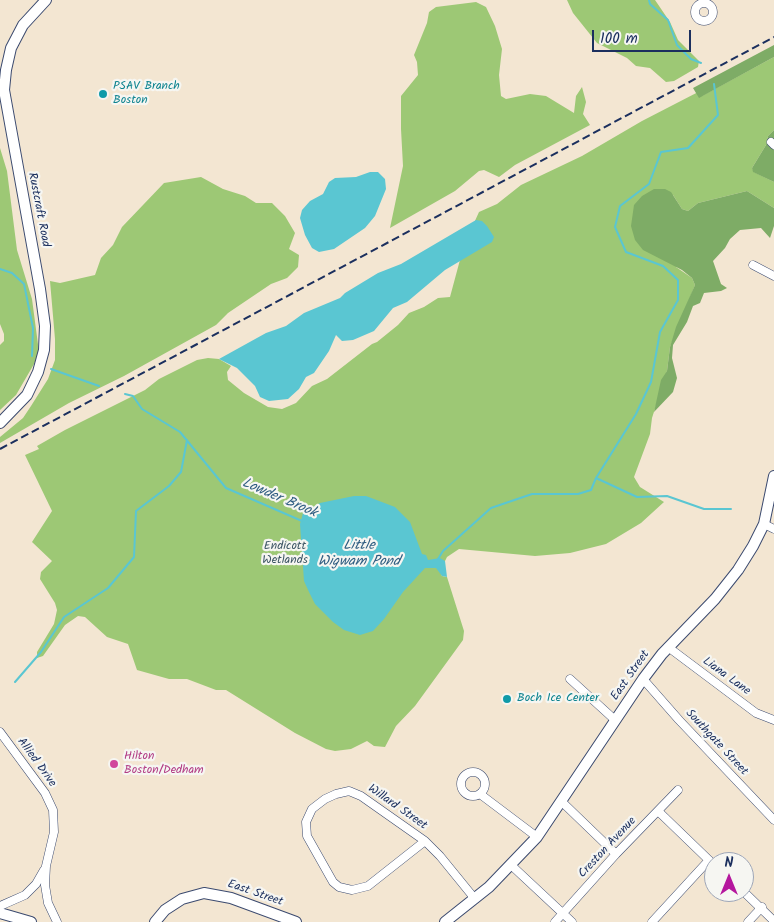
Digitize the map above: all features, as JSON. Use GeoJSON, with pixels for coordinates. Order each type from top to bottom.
{"type":"FeatureCollection","features":[{"type":"Feature","properties":{"kind":"main road","name":"Rustcraft Road"},"geometry":{"type":"LineString","coordinates":[[0,423],[21,403],[32,385],[42,361],[45,345],[45,326],[40,289],[4,90],[11,48],[23,25],[46,0]]}},
{"type":"Feature","properties":{"kind":"main road","name":"East Street"},"geometry":{"type":"LineString","coordinates":[[445,922],[475,899],[537,837],[643,679],[668,648],[715,599],[753,546],[764,524],[774,476]]}},
{"type":"Feature","properties":{"kind":"main road","name":"East Street"},"geometry":{"type":"LineString","coordinates":[[155,922],[165,910],[182,899],[204,893],[230,898],[296,922]]}},
{"type":"Feature","properties":{"kind":"main road"},"geometry":{"type":"LineString","coordinates":[[0,913],[31,922]]}},
{"type":"Feature","properties":{"kind":"street"},"geometry":{"type":"LineString","coordinates":[[753,265],[774,276]]}},
{"type":"Feature","properties":{"kind":"street"},"geometry":{"type":"LineString","coordinates":[[764,524],[774,529]]}},
{"type":"Feature","properties":{"kind":"street","name":"Liana Lane"},"geometry":{"type":"LineString","coordinates":[[668,648],[756,713],[774,720]]}},
{"type":"Feature","properties":{"kind":"street"},"geometry":{"type":"LineString","coordinates":[[570,679],[615,720]]}},
{"type":"Feature","properties":{"kind":"street","name":"Southgate Street"},"geometry":{"type":"LineString","coordinates":[[643,679],[679,720],[774,820]]}},
{"type":"Feature","properties":{"kind":"street","name":"Allied Drive"},"geometry":{"type":"LineString","coordinates":[[0,732],[50,801],[55,826],[46,866],[45,893],[57,922]]}},
{"type":"Feature","properties":{"kind":"street","name":"Creston Avenue"},"geometry":{"type":"LineString","coordinates":[[555,922],[616,854],[678,790]]}},
{"type":"Feature","properties":{"kind":"street","name":"Willard Street"},"geometry":{"type":"LineString","coordinates":[[425,841],[368,886],[352,890],[339,888],[333,882],[307,836],[306,822],[312,809],[325,799],[349,791],[360,796],[425,841],[440,856],[475,899]]}},
{"type":"Feature","properties":{"kind":"street"},"geometry":{"type":"LineString","coordinates":[[480,794],[537,837]]}},
{"type":"Feature","properties":{"kind":"street"},"geometry":{"type":"LineString","coordinates":[[561,801],[616,854]]}},
{"type":"Feature","properties":{"kind":"street"},"geometry":{"type":"LineString","coordinates":[[658,811],[704,855]]}},
{"type":"Feature","properties":{"kind":"street"},"geometry":{"type":"LineString","coordinates":[[512,864],[572,922]]}},
{"type":"Feature","properties":{"kind":"street","name":"Allied Drive"},"geometry":{"type":"LineString","coordinates":[[0,906],[19,899],[31,890],[46,866]]}},
{"type":"Feature","properties":{"kind":"street"},"geometry":{"type":"LineString","coordinates":[[652,922],[704,869]]}},
{"type":"Feature","properties":{"kind":"street"},"geometry":{"type":"LineString","coordinates":[[754,900],[774,921]]}},
{"type":"Feature","properties":{"kind":"street"},"geometry":{"type":"LineString","coordinates":[[748,922],[762,907]]}},
{"type":"Feature","properties":{"kind":"green space"},"geometry":{"type":"Polygon","coordinates":[[[567,0],[655,0],[670,22],[678,40],[699,61],[698,67],[674,81],[666,82],[650,68],[636,66],[627,58],[597,43],[573,13],[567,0]]]}},
{"type":"Feature","properties":{"kind":"green space"},"geometry":{"type":"Polygon","coordinates":[[[476,2],[486,7],[495,26],[502,49],[499,75],[501,96],[506,99],[530,94],[546,96],[574,113],[576,96],[582,87],[586,102],[583,114],[590,125],[515,165],[499,177],[484,170],[479,171],[455,191],[390,228],[403,166],[401,96],[418,75],[417,62],[414,55],[427,23],[429,12],[436,7],[476,2]]]}},
{"type":"Feature","properties":{"kind":"green space"},"geometry":{"type":"Polygon","coordinates":[[[774,45],[774,57],[699,98],[693,88],[774,45]]]}},
{"type":"Feature","properties":{"kind":"green space","name":"Endicott Wetlands"},"geometry":{"type":"Polygon","coordinates":[[[774,57],[774,130],[768,136],[766,145],[752,168],[754,172],[774,182],[774,208],[747,191],[698,203],[688,211],[682,209],[673,195],[676,267],[692,278],[695,285],[670,347],[667,371],[652,418],[650,434],[634,477],[640,487],[664,502],[641,523],[606,544],[570,553],[535,556],[459,549],[447,557],[440,571],[442,576],[447,577],[464,631],[463,640],[415,706],[396,726],[385,747],[374,746],[367,741],[351,749],[335,751],[326,749],[295,733],[226,690],[216,690],[187,679],[169,679],[137,670],[128,644],[107,637],[85,617],[78,616],[65,625],[43,656],[37,658],[37,652],[54,624],[57,610],[55,603],[40,579],[41,572],[52,561],[32,542],[52,511],[25,455],[39,449],[37,446],[65,430],[145,390],[159,379],[197,360],[219,359],[231,366],[227,372],[228,380],[244,393],[268,407],[282,409],[296,403],[312,386],[327,379],[377,342],[398,325],[409,313],[424,307],[438,298],[450,297],[464,245],[479,212],[497,204],[521,185],[582,156],[642,121],[704,89],[702,96],[774,57]]]}},
{"type":"Feature","properties":{"kind":"green space"},"geometry":{"type":"Polygon","coordinates":[[[774,130],[774,139],[768,145],[774,150],[774,182],[753,172],[752,168],[766,145],[768,136],[774,130]]]}},
{"type":"Feature","properties":{"kind":"green space"},"geometry":{"type":"Polygon","coordinates":[[[0,148],[7,171],[17,250],[32,299],[39,352],[16,395],[0,410],[0,345],[4,341],[4,334],[0,324],[0,148]]]}},
{"type":"Feature","properties":{"kind":"green space"},"geometry":{"type":"Polygon","coordinates":[[[201,177],[223,189],[245,196],[256,203],[272,203],[285,216],[295,233],[289,249],[299,255],[298,267],[287,278],[271,284],[228,313],[216,325],[124,376],[69,403],[0,443],[0,437],[23,418],[31,406],[48,379],[55,360],[50,281],[60,283],[95,275],[101,258],[113,245],[122,227],[164,183],[201,177]]]}},
{"type":"Feature","properties":{"kind":"green space"},"geometry":{"type":"Polygon","coordinates":[[[654,189],[665,189],[671,192],[682,209],[688,211],[698,203],[747,191],[774,208],[774,226],[770,238],[761,228],[740,230],[730,239],[725,248],[713,261],[721,284],[727,288],[721,291],[704,293],[700,303],[693,306],[687,322],[673,345],[672,358],[677,378],[673,392],[654,412],[661,380],[667,371],[670,347],[676,327],[695,285],[692,278],[682,270],[643,250],[635,240],[631,226],[634,205],[642,196],[654,189]]]}},
{"type":"Feature","properties":{"kind":"water"},"geometry":{"type":"Polygon","coordinates":[[[370,172],[378,172],[385,179],[386,189],[375,216],[365,228],[334,249],[319,252],[312,248],[305,235],[300,218],[302,210],[310,201],[323,194],[329,182],[335,178],[356,177],[370,172]]]}},
{"type":"Feature","properties":{"kind":"water"},"geometry":{"type":"Polygon","coordinates":[[[476,220],[482,221],[487,226],[494,237],[492,242],[445,270],[407,302],[393,308],[374,331],[353,340],[342,341],[336,335],[329,351],[314,373],[306,377],[299,389],[288,399],[269,401],[260,397],[255,386],[237,368],[219,359],[266,333],[286,326],[304,313],[340,298],[378,273],[401,264],[476,220]]]}},
{"type":"Feature","properties":{"kind":"water","name":"Little Wigwam Pond"},"geometry":{"type":"Polygon","coordinates":[[[354,496],[366,496],[395,507],[410,522],[422,554],[426,555],[428,560],[440,558],[445,561],[447,577],[442,576],[436,568],[425,568],[403,592],[373,631],[360,635],[344,630],[315,604],[304,581],[300,524],[303,513],[320,503],[354,496]]]}},
{"type":"Feature","properties":{"kind":"waterway"},"geometry":{"type":"LineString","coordinates":[[649,0],[650,4],[668,20],[677,45],[691,59],[701,63]]}},
{"type":"Feature","properties":{"kind":"waterway"},"geometry":{"type":"LineString","coordinates":[[714,84],[718,115],[688,148],[661,152],[649,184],[620,206],[615,227],[626,252],[663,266],[678,280],[678,300],[660,332],[651,382],[636,414],[596,478],[637,497],[667,496],[704,509],[731,509]]}},
{"type":"Feature","properties":{"kind":"waterway"},"geometry":{"type":"LineString","coordinates":[[0,269],[12,273],[24,284],[33,328],[32,356]]}},
{"type":"Feature","properties":{"kind":"waterway","name":"Lowder Brook"},"geometry":{"type":"LineString","coordinates":[[51,369],[99,386]]}},
{"type":"Feature","properties":{"kind":"waterway","name":"Lowder Brook"},"geometry":{"type":"LineString","coordinates":[[125,394],[133,396],[142,409],[180,432],[226,488],[302,521]]}},
{"type":"Feature","properties":{"kind":"waterway"},"geometry":{"type":"LineString","coordinates":[[15,682],[41,652],[64,617],[108,588],[134,557],[136,511],[169,486],[181,472],[187,440]]}},
{"type":"Feature","properties":{"kind":"waterway"},"geometry":{"type":"LineString","coordinates":[[438,559],[443,551],[491,508],[532,494],[578,494],[591,490],[596,478]]}},
{"type":"Feature","properties":{"kind":"railway"},"geometry":{"type":"LineString","coordinates":[[0,449],[774,37]]}},
{"type":"Feature","properties":{"kind":"place","name":"PSAV Branch Boston"},"geometry":{"type":"Point","coordinates":[103,94]}},
{"type":"Feature","properties":{"kind":"place","name":"Boch Ice Center"},"geometry":{"type":"Point","coordinates":[507,699]}},
{"type":"Feature","properties":{"kind":"place","name":"Hilton Boston/Dedham"},"geometry":{"type":"Point","coordinates":[114,764]}}]}
